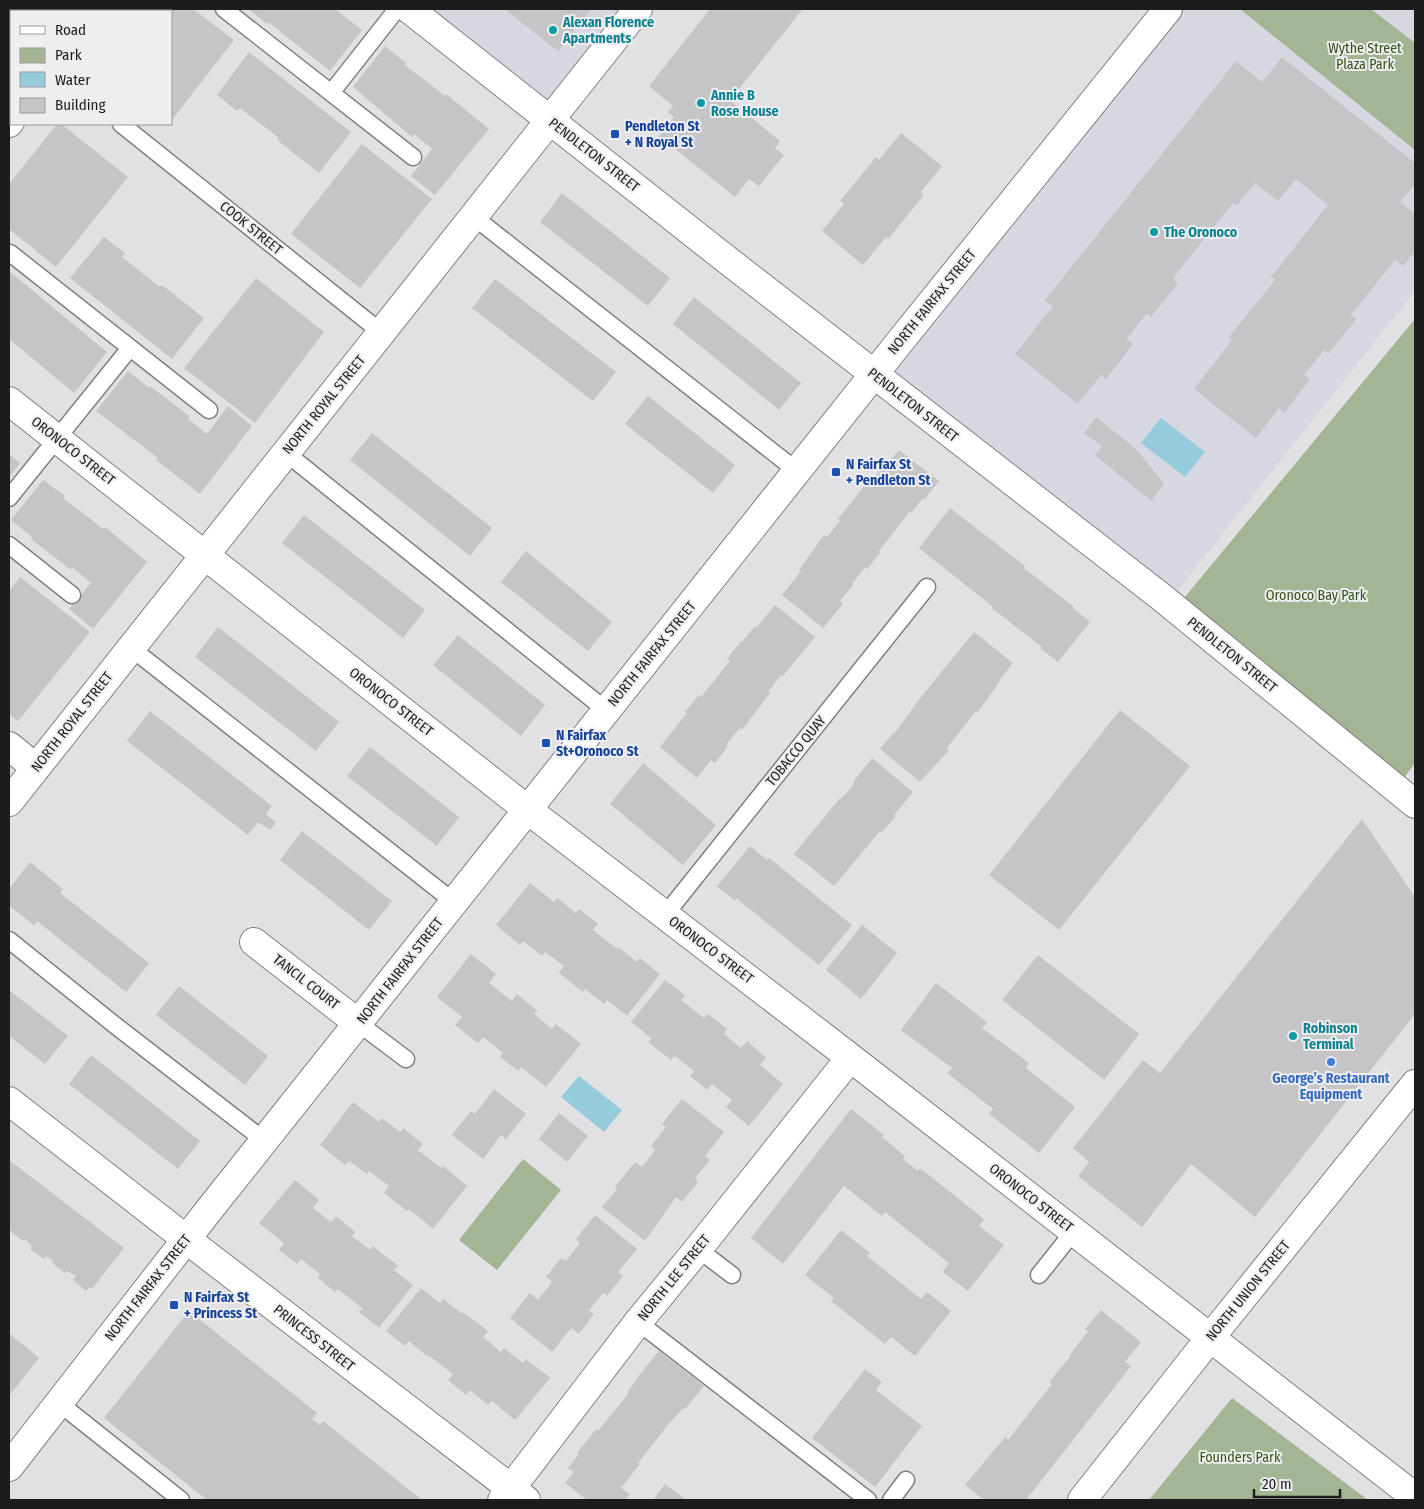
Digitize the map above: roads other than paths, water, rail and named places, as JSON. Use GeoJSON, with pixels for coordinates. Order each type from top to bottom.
{"type":"FeatureCollection","features":[{"type":"Feature","properties":{"kind":"street","name":"PENDLETON STREET"},"geometry":{"type":"LineString","coordinates":[[409,9],[874,375],[1160,596],[1415,804]]}},
{"type":"Feature","properties":{"kind":"street","name":"NORTH ROYAL STREET"},"geometry":{"type":"LineString","coordinates":[[9,802],[638,9]]}},
{"type":"Feature","properties":{"kind":"street","name":"NORTH FAIRFAX STREET"},"geometry":{"type":"LineString","coordinates":[[12,1457],[58,1403],[264,1140],[1168,9]]}},
{"type":"Feature","properties":{"kind":"street","name":"ORONOCO STREET"},"geometry":{"type":"LineString","coordinates":[[9,401],[528,810],[1415,1497]]}},
{"type":"Feature","properties":{"kind":"street"},"geometry":{"type":"LineString","coordinates":[[9,746],[36,768]]}},
{"type":"Feature","properties":{"kind":"street","name":"TANCIL COURT"},"geometry":{"type":"LineString","coordinates":[[254,942],[358,1023]]}},
{"type":"Feature","properties":{"kind":"street","name":"NORTH LEE STREET"},"geometry":{"type":"LineString","coordinates":[[513,1496],[638,1322],[850,1058]]}},
{"type":"Feature","properties":{"kind":"street","name":"NORTH UNION STREET"},"geometry":{"type":"LineString","coordinates":[[1082,1500],[1415,1084]]}},
{"type":"Feature","properties":{"kind":"street","name":"PRINCESS STREET"},"geometry":{"type":"LineString","coordinates":[[9,1101],[513,1496]]}},
{"type":"Feature","properties":{"kind":"lane"},"geometry":{"type":"LineString","coordinates":[[224,9],[413,157]]}},
{"type":"Feature","properties":{"kind":"lane"},"geometry":{"type":"LineString","coordinates":[[331,92],[397,9]]}},
{"type":"Feature","properties":{"kind":"lane","name":"COOK STREET"},"geometry":{"type":"LineString","coordinates":[[122,125],[382,333]]}},
{"type":"Feature","properties":{"kind":"lane"},"geometry":{"type":"LineString","coordinates":[[474,217],[797,471]]}},
{"type":"Feature","properties":{"kind":"lane"},"geometry":{"type":"LineString","coordinates":[[10,253],[209,410]]}},
{"type":"Feature","properties":{"kind":"lane"},"geometry":{"type":"LineString","coordinates":[[9,498],[130,348]]}},
{"type":"Feature","properties":{"kind":"lane"},"geometry":{"type":"LineString","coordinates":[[286,453],[607,710]]}},
{"type":"Feature","properties":{"kind":"lane"},"geometry":{"type":"LineString","coordinates":[[9,545],[72,595]]}},
{"type":"Feature","properties":{"kind":"lane","name":"TOBACCO QUAY"},"geometry":{"type":"LineString","coordinates":[[665,915],[927,587]]}},
{"type":"Feature","properties":{"kind":"lane"},"geometry":{"type":"LineString","coordinates":[[131,648],[454,902]]}},
{"type":"Feature","properties":{"kind":"lane"},"geometry":{"type":"LineString","coordinates":[[9,940],[116,1026],[264,1140]]}},
{"type":"Feature","properties":{"kind":"lane"},"geometry":{"type":"LineString","coordinates":[[358,1023],[406,1060]]}},
{"type":"Feature","properties":{"kind":"lane"},"geometry":{"type":"LineString","coordinates":[[1039,1276],[1074,1231]]}},
{"type":"Feature","properties":{"kind":"lane"},"geometry":{"type":"LineString","coordinates":[[698,1249],[732,1275]]}},
{"type":"Feature","properties":{"kind":"lane"},"geometry":{"type":"LineString","coordinates":[[638,1322],[868,1500]]}},
{"type":"Feature","properties":{"kind":"lane"},"geometry":{"type":"LineString","coordinates":[[58,1403],[181,1500]]}},
{"type":"Feature","properties":{"kind":"lane"},"geometry":{"type":"LineString","coordinates":[[891,1500],[906,1480]]}},
{"type":"Feature","properties":{"kind":"water"},"geometry":{"type":"Polygon","coordinates":[[[1161,418],[1205,452],[1185,477],[1141,443],[1161,418]]]}},
{"type":"Feature","properties":{"kind":"water"},"geometry":{"type":"Polygon","coordinates":[[[579,1076],[622,1110],[604,1132],[561,1097],[579,1076]]]}},
{"type":"Feature","properties":{"kind":"place","name":"Alexan Florence Apartments"},"geometry":{"type":"Point","coordinates":[553,30]}},
{"type":"Feature","properties":{"kind":"place","name":"Annie B Rose House"},"geometry":{"type":"Point","coordinates":[701,103]}},
{"type":"Feature","properties":{"kind":"place","name":"Pendleton St + N Royal St"},"geometry":{"type":"Point","coordinates":[615,134]}},
{"type":"Feature","properties":{"kind":"place","name":"The Oronoco"},"geometry":{"type":"Point","coordinates":[1154,232]}},
{"type":"Feature","properties":{"kind":"place","name":"N Fairfax St + Pendleton St"},"geometry":{"type":"Point","coordinates":[836,472]}},
{"type":"Feature","properties":{"kind":"place","name":"N Fairfax St+Oronoco St"},"geometry":{"type":"Point","coordinates":[546,743]}},
{"type":"Feature","properties":{"kind":"place","name":"Robinson Terminal"},"geometry":{"type":"Point","coordinates":[1293,1036]}},
{"type":"Feature","properties":{"kind":"place","name":"George’s Restaurant Equipment"},"geometry":{"type":"Point","coordinates":[1331,1062]}},
{"type":"Feature","properties":{"kind":"place","name":"N Fairfax St + Princess St"},"geometry":{"type":"Point","coordinates":[174,1305]}},
{"type":"Feature","properties":{"kind":"park label","name":"Wythe Street Plaza Park"},"geometry":{"type":"Point","coordinates":[1365,56]}},
{"type":"Feature","properties":{"kind":"park label","name":"Oronoco Bay Park"},"geometry":{"type":"Point","coordinates":[1316,595]}},
{"type":"Feature","properties":{"kind":"park label","name":"Founders Park"},"geometry":{"type":"Point","coordinates":[1240,1457]}}]}
